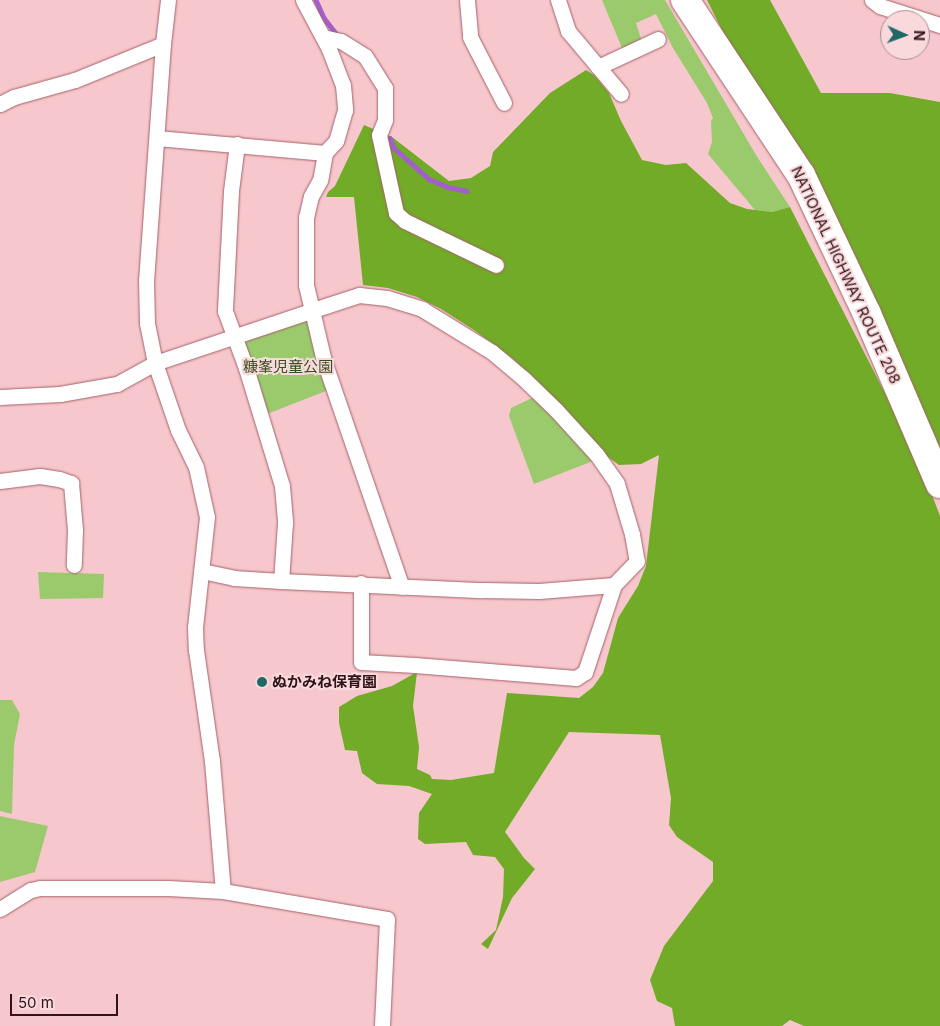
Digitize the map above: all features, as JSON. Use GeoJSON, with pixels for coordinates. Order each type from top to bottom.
{"type":"FeatureCollection","features":[{"type":"Feature","properties":{"kind":"highway","name":"NATIONAL HIGHWAY ROUTE 208"},"geometry":{"type":"LineString","coordinates":[[685,0],[801,176],[867,314],[940,484]]}},
{"type":"Feature","properties":{"kind":"street"},"geometry":{"type":"LineString","coordinates":[[168,0],[163,44],[158,138],[146,280],[147,323],[155,363],[178,430],[196,467],[207,517],[196,627],[196,650],[212,761],[223,891]]}},
{"type":"Feature","properties":{"kind":"street"},"geometry":{"type":"LineString","coordinates":[[302,0],[323,37],[343,85],[345,110],[336,141],[325,153],[320,180],[311,196],[306,217],[306,285],[310,311],[324,361],[402,587]]}},
{"type":"Feature","properties":{"kind":"street"},"geometry":{"type":"LineString","coordinates":[[467,0],[470,37],[504,103]]}},
{"type":"Feature","properties":{"kind":"street"},"geometry":{"type":"LineString","coordinates":[[558,0],[568,31],[621,94]]}},
{"type":"Feature","properties":{"kind":"street"},"geometry":{"type":"LineString","coordinates":[[872,0],[880,6],[940,25]]}},
{"type":"Feature","properties":{"kind":"street"},"geometry":{"type":"LineString","coordinates":[[323,37],[341,41],[365,56],[385,88],[385,120],[379,135],[396,213],[405,220],[496,265]]}},
{"type":"Feature","properties":{"kind":"street"},"geometry":{"type":"LineString","coordinates":[[598,67],[658,39]]}},
{"type":"Feature","properties":{"kind":"street"},"geometry":{"type":"LineString","coordinates":[[0,104],[14,97],[75,80],[163,44]]}},
{"type":"Feature","properties":{"kind":"street"},"geometry":{"type":"LineString","coordinates":[[158,138],[325,153]]}},
{"type":"Feature","properties":{"kind":"street"},"geometry":{"type":"LineString","coordinates":[[237,144],[231,191],[225,311],[246,368],[282,486],[285,523],[281,581]]}},
{"type":"Feature","properties":{"kind":"street"},"geometry":{"type":"LineString","coordinates":[[0,397],[60,394],[117,384],[155,363],[310,311],[359,296],[387,298],[422,309],[492,352],[524,378],[597,455],[617,484],[632,534],[636,560],[614,585],[585,672],[576,678],[415,664],[362,662],[361,583]]}},
{"type":"Feature","properties":{"kind":"street"},"geometry":{"type":"LineString","coordinates":[[0,481],[40,476],[59,479],[70,484],[75,530],[74,565]]}},
{"type":"Feature","properties":{"kind":"street"},"geometry":{"type":"LineString","coordinates":[[202,571],[234,578],[361,583],[402,587],[539,591],[614,585]]}},
{"type":"Feature","properties":{"kind":"street"},"geometry":{"type":"LineString","coordinates":[[0,909],[31,890],[40,888],[168,888],[223,891],[387,919],[382,1026]]}},
{"type":"Feature","properties":{"kind":"green space"},"geometry":{"type":"Polygon","coordinates":[[[602,0],[665,0],[756,155],[790,207],[772,212],[755,210],[708,154],[712,142],[711,121],[713,118],[707,103],[673,48],[656,14],[636,23],[643,45],[622,48],[602,0]]]}},
{"type":"Feature","properties":{"kind":"green space"},"geometry":{"type":"Polygon","coordinates":[[[707,0],[770,0],[821,93],[890,93],[940,102],[940,450],[934,433],[766,104],[722,30],[707,0]]]}},
{"type":"Feature","properties":{"kind":"green space"},"geometry":{"type":"Polygon","coordinates":[[[586,70],[594,75],[609,93],[621,121],[642,160],[666,165],[686,163],[730,203],[747,209],[772,212],[790,207],[918,458],[940,516],[940,1026],[804,1026],[790,1020],[782,1026],[675,1026],[672,1008],[657,1001],[650,980],[664,946],[713,881],[713,862],[677,837],[669,825],[671,798],[660,735],[569,732],[505,832],[524,858],[535,869],[512,898],[488,949],[481,944],[496,930],[503,897],[504,869],[495,857],[473,855],[466,842],[425,844],[418,839],[419,813],[432,794],[409,786],[377,784],[362,773],[357,751],[345,750],[339,723],[339,707],[357,696],[392,686],[417,672],[413,706],[419,747],[417,769],[430,775],[432,779],[451,780],[494,773],[507,693],[579,698],[593,687],[603,673],[618,618],[638,586],[646,566],[659,455],[641,464],[619,465],[604,454],[560,405],[512,358],[474,330],[441,309],[417,297],[388,288],[363,285],[354,197],[326,197],[328,192],[335,186],[364,125],[392,137],[449,181],[471,178],[490,166],[493,152],[550,93],[586,70]]]}},
{"type":"Feature","properties":{"kind":"green space","name":"糠峯児童公園"},"geometry":{"type":"Polygon","coordinates":[[[307,316],[331,389],[267,414],[244,344],[247,340],[307,316]]]}},
{"type":"Feature","properties":{"kind":"green space"},"geometry":{"type":"Polygon","coordinates":[[[534,397],[598,459],[534,484],[509,416],[511,408],[534,397]]]}},
{"type":"Feature","properties":{"kind":"green space"},"geometry":{"type":"Polygon","coordinates":[[[38,572],[104,574],[103,598],[40,599],[38,572]]]}},
{"type":"Feature","properties":{"kind":"green space"},"geometry":{"type":"Polygon","coordinates":[[[0,700],[12,700],[20,714],[14,745],[12,814],[0,811],[0,700]]]}},
{"type":"Feature","properties":{"kind":"green space"},"geometry":{"type":"Polygon","coordinates":[[[0,816],[48,826],[35,872],[0,882],[0,816]]]}},
{"type":"Feature","properties":{"kind":"waterway"},"geometry":{"type":"LineString","coordinates":[[316,0],[324,18],[339,37]]}},
{"type":"Feature","properties":{"kind":"waterway"},"geometry":{"type":"LineString","coordinates":[[390,138],[394,148],[429,179],[448,187],[467,191]]}},
{"type":"Feature","properties":{"kind":"place","name":"ぬかみね保育園"},"geometry":{"type":"Point","coordinates":[262,682]}}]}
